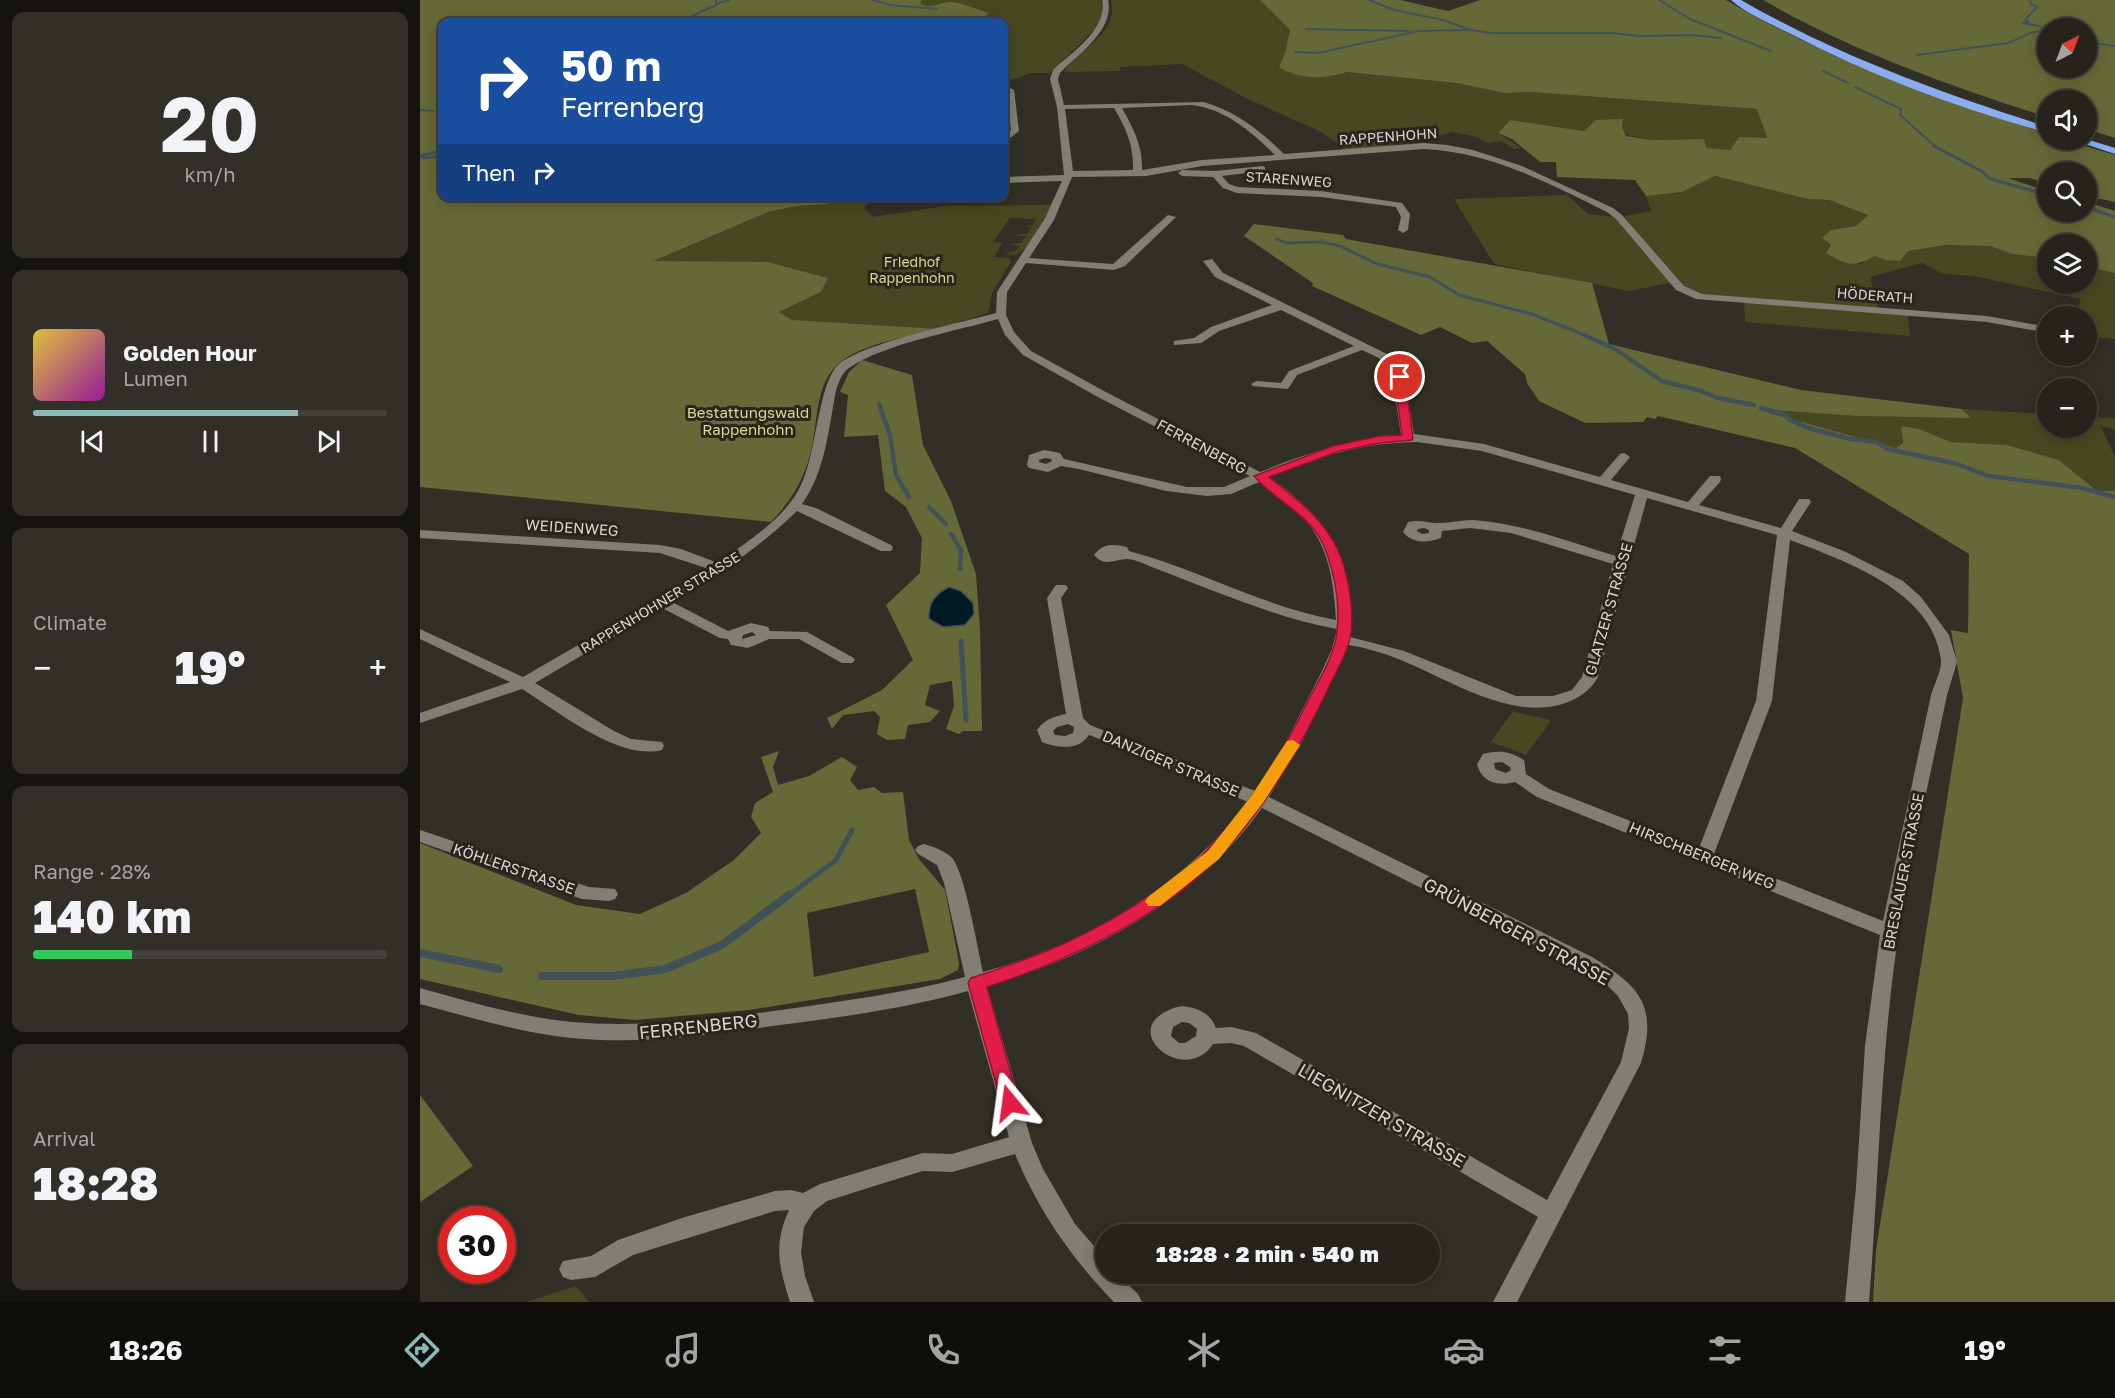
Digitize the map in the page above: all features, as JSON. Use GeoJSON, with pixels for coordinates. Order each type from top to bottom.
{"type":"FeatureCollection","features":[{"type":"Feature","properties":{"kind":"highway"},"geometry":{"type":"LineString","coordinates":[[1735,0],[1797,34],[1863,63],[2037,126]]}},
{"type":"Feature","properties":{"kind":"highway"},"geometry":{"type":"LineString","coordinates":[[1752,0],[1820,36],[1903,71],[2037,118]]}},
{"type":"Feature","properties":{"kind":"highway"},"geometry":{"type":"LineString","coordinates":[[2097,137],[2115,143]]}},
{"type":"Feature","properties":{"kind":"highway"},"geometry":{"type":"LineString","coordinates":[[2097,146],[2115,151]]}},
{"type":"Feature","properties":{"kind":"street"},"geometry":{"type":"LineString","coordinates":[[1001,315],[1002,292],[1049,220],[1069,176],[1062,107],[1054,79],[1056,72],[1101,27],[1108,10],[1105,0]]}},
{"type":"Feature","properties":{"kind":"street"},"geometry":{"type":"LineString","coordinates":[[1008,137],[1015,131],[1010,90]]}},
{"type":"Feature","properties":{"kind":"street"},"geometry":{"type":"LineString","coordinates":[[1062,107],[1192,103],[1209,105],[1224,112],[1254,133],[1281,156]]}},
{"type":"Feature","properties":{"kind":"street"},"geometry":{"type":"LineString","coordinates":[[1117,106],[1131,129],[1139,153],[1137,173]]}},
{"type":"Feature","properties":{"kind":"street","name":"RAPPENHOHN"},"geometry":{"type":"LineString","coordinates":[[1137,173],[1202,163],[1281,156],[1430,146],[1457,147],[1486,156],[1571,191],[1610,210],[1626,225],[1680,288],[1700,297]]}},
{"type":"Feature","properties":{"kind":"street","name":"STARENWEG"},"geometry":{"type":"LineString","coordinates":[[1215,174],[1262,170]]}},
{"type":"Feature","properties":{"kind":"street","name":"RAPPENHOHN"},"geometry":{"type":"LineString","coordinates":[[1008,180],[1137,173],[1215,174]]}},
{"type":"Feature","properties":{"kind":"street","name":"STARENWEG"},"geometry":{"type":"LineString","coordinates":[[1215,174],[1226,186],[1237,190],[1399,205],[1404,210],[1407,219],[1403,230]]}},
{"type":"Feature","properties":{"kind":"street"},"geometry":{"type":"LineString","coordinates":[[1023,260],[1114,267],[1121,264],[1171,217]]}},
{"type":"Feature","properties":{"kind":"street"},"geometry":{"type":"LineString","coordinates":[[1208,261],[1219,275],[1383,356],[1397,369],[1408,438]]}},
{"type":"Feature","properties":{"kind":"street","name":"HÖDERATH"},"geometry":{"type":"LineString","coordinates":[[1700,297],[1987,319],[2037,328]]}},
{"type":"Feature","properties":{"kind":"street"},"geometry":{"type":"LineString","coordinates":[[1178,343],[1197,341],[1215,330],[1281,306]]}},
{"type":"Feature","properties":{"kind":"street","name":"FERRENBERG"},"geometry":{"type":"LineString","coordinates":[[420,996],[506,1019],[567,1030],[624,1034],[679,1031],[834,1011],[977,983],[1033,965],[1084,943],[1140,911],[1213,855],[1258,799],[1282,763],[1303,726],[1343,633],[1343,590],[1331,549],[1317,525],[1301,508],[1260,476],[1039,360],[1018,344],[1001,315]]}},
{"type":"Feature","properties":{"kind":"street","name":"RAPPENHOHNER STRASSE"},"geometry":{"type":"LineString","coordinates":[[422,717],[524,683],[720,568],[767,533],[794,506],[806,489],[815,468],[831,388],[836,376],[844,366],[876,350],[1001,315]]}},
{"type":"Feature","properties":{"kind":"street"},"geometry":{"type":"LineString","coordinates":[[1257,384],[1284,387],[1293,373],[1363,346]]}},
{"type":"Feature","properties":{"kind":"street","name":"BRESLAUER STRASSE"},"geometry":{"type":"LineString","coordinates":[[1059,462],[1090,465],[1202,494],[1226,491],[1337,448],[1380,440],[1408,438],[1442,440],[1474,446],[1784,533],[1841,555],[1898,584],[1916,600],[1942,635],[1949,662],[1939,695],[1890,931],[1875,1046],[1867,1187],[1857,1302]]}},
{"type":"Feature","properties":{"kind":"street"},"geometry":{"type":"LineString","coordinates":[[1603,482],[1624,457]]}},
{"type":"Feature","properties":{"kind":"street"},"geometry":{"type":"LineString","coordinates":[[1692,506],[1715,479]]}},
{"type":"Feature","properties":{"kind":"street","name":"GLATZER STRASSE"},"geometry":{"type":"LineString","coordinates":[[1123,554],[1150,561],[1253,601],[1317,621],[1356,641],[1382,648],[1495,695],[1515,701],[1555,701],[1577,693],[1590,677],[1642,493]]}},
{"type":"Feature","properties":{"kind":"street"},"geometry":{"type":"LineString","coordinates":[[1705,856],[1764,701],[1784,533],[1804,502]]}},
{"type":"Feature","properties":{"kind":"street"},"geometry":{"type":"LineString","coordinates":[[794,506],[811,511],[886,548]]}},
{"type":"Feature","properties":{"kind":"street"},"geometry":{"type":"LineString","coordinates":[[1436,528],[1470,524],[1512,529],[1621,562]]}},
{"type":"Feature","properties":{"kind":"street","name":"WEIDENWEG"},"geometry":{"type":"LineString","coordinates":[[420,534],[660,549],[683,554],[720,568]]}},
{"type":"Feature","properties":{"kind":"street","name":"DANZIGER STRASSE"},"geometry":{"type":"LineString","coordinates":[[1061,588],[1054,598],[1079,724],[1258,799]]}},
{"type":"Feature","properties":{"kind":"street"},"geometry":{"type":"LineString","coordinates":[[662,603],[725,635],[735,635],[736,642],[743,644],[757,642],[764,635],[802,635],[847,660]]}},
{"type":"Feature","properties":{"kind":"street"},"geometry":{"type":"LineString","coordinates":[[420,633],[524,683],[608,735],[628,744],[656,746]]}},
{"type":"Feature","properties":{"kind":"street","name":"HIRSCHBERGER WEG"},"geometry":{"type":"LineString","coordinates":[[1516,775],[1543,793],[1890,931]]}},
{"type":"Feature","properties":{"kind":"street","name":"GRÜNBERGER STRASSE"},"geometry":{"type":"LineString","coordinates":[[1258,799],[1584,962],[1606,974],[1622,987],[1630,998],[1638,1015],[1640,1039],[1631,1063],[1505,1302]]}},
{"type":"Feature","properties":{"kind":"street","name":"KÖHLERSTRASSE"},"geometry":{"type":"LineString","coordinates":[[420,836],[588,894],[609,894]]}},
{"type":"Feature","properties":{"kind":"street"},"geometry":{"type":"LineString","coordinates":[[924,850],[945,861],[953,883],[977,983],[1021,1143],[1034,1174],[1067,1231],[1108,1280],[1130,1302]]}},
{"type":"Feature","properties":{"kind":"street","name":"LIEGNITZER STRASSE"},"geometry":{"type":"LineString","coordinates":[[1206,1036],[1225,1035],[1250,1039],[1552,1214]]}},
{"type":"Feature","properties":{"kind":"street"},"geometry":{"type":"LineString","coordinates":[[802,1302],[792,1263],[789,1233],[795,1217],[806,1204],[820,1194],[887,1172],[923,1162],[952,1163],[1021,1143]]}},
{"type":"Feature","properties":{"kind":"street"},"geometry":{"type":"LineString","coordinates":[[571,1269],[595,1266],[626,1247],[754,1207],[791,1200],[806,1204]]}},
{"type":"Feature","properties":{"kind":"green space","name":"Bestattungswald Rappenhohn"},"geometry":{"type":"Polygon","coordinates":[[[420,0],[922,0],[920,3],[928,6],[952,2],[989,13],[984,17],[973,18],[795,18],[790,16],[782,18],[438,18],[438,201],[833,201],[827,204],[798,206],[768,212],[654,261],[768,262],[828,278],[821,292],[779,312],[792,320],[938,329],[888,341],[863,350],[842,361],[833,370],[826,380],[818,404],[813,443],[804,474],[790,499],[771,522],[420,487],[420,0]]]}},
{"type":"Feature","properties":{"kind":"green space"},"geometry":{"type":"Polygon","coordinates":[[[839,0],[1101,0],[1103,13],[1097,27],[1050,73],[1031,73],[1008,82],[1008,18],[962,18],[839,0]]]}},
{"type":"Feature","properties":{"kind":"green space"},"geometry":{"type":"Polygon","coordinates":[[[1111,0],[1260,0],[1290,30],[1279,67],[1336,76],[1347,72],[1456,83],[1505,93],[1531,92],[1757,109],[1767,139],[1739,137],[1730,150],[1705,148],[1704,139],[1652,140],[1626,135],[1622,127],[1623,120],[1584,131],[1510,120],[1498,133],[1521,148],[1514,149],[1501,141],[1488,143],[1477,137],[1452,132],[1426,140],[1349,151],[1321,132],[1248,99],[1182,64],[1120,67],[1120,71],[1064,72],[1096,40],[1110,22],[1111,0]]]}},
{"type":"Feature","properties":{"kind":"green space"},"geometry":{"type":"Polygon","coordinates":[[[1260,0],[1400,0],[1448,11],[1480,0],[1726,0],[1763,21],[1882,76],[2037,130],[2037,150],[2097,150],[2115,155],[2115,202],[2097,198],[2097,162],[2037,162],[2037,180],[2030,178],[2008,178],[2037,188],[2037,222],[2097,222],[2097,205],[2115,211],[2115,273],[2097,269],[2097,234],[2037,234],[2037,257],[2012,254],[1990,246],[1946,245],[1908,251],[1900,261],[1885,260],[1875,256],[1850,264],[1826,253],[1831,245],[1822,238],[1831,230],[1856,226],[1868,215],[1829,200],[1808,199],[1715,176],[1682,192],[1646,196],[1635,180],[1557,177],[1556,162],[1540,162],[1512,139],[1498,133],[1510,120],[1584,131],[1596,120],[1623,119],[1622,127],[1626,136],[1652,140],[1704,139],[1706,148],[1730,150],[1739,137],[1767,138],[1757,109],[1531,92],[1505,93],[1456,83],[1347,72],[1321,77],[1303,76],[1279,67],[1290,30],[1260,0]]]}},
{"type":"Feature","properties":{"kind":"green space"},"geometry":{"type":"Polygon","coordinates":[[[1763,0],[2115,0],[2115,138],[2097,132],[2097,90],[2037,90],[2037,114],[1902,66],[1831,35],[1763,0]]]}},
{"type":"Feature","properties":{"kind":"green space"},"geometry":{"type":"Polygon","coordinates":[[[1715,176],[1808,199],[1829,200],[1868,215],[1856,226],[1831,230],[1822,238],[1831,245],[1826,252],[1860,264],[1875,256],[1885,260],[1908,251],[1946,245],[1990,246],[2012,254],[2037,257],[2037,290],[1974,276],[1943,274],[1922,263],[1870,277],[1879,310],[1907,312],[1910,336],[1745,322],[1744,301],[1700,297],[1674,282],[1629,291],[1494,264],[1454,199],[1567,195],[1588,214],[1615,217],[1644,242],[1624,216],[1651,211],[1646,196],[1682,192],[1715,176]]]}},
{"type":"Feature","properties":{"kind":"green space","name":"Friedhof Rappenhohn"},"geometry":{"type":"Polygon","coordinates":[[[833,201],[869,201],[864,208],[873,217],[946,206],[1051,205],[1033,239],[1020,252],[1013,255],[1005,253],[1016,251],[1020,246],[1011,244],[1021,243],[1026,236],[1017,236],[1018,234],[1027,234],[1032,227],[1024,227],[1033,225],[1036,219],[1010,218],[993,242],[1002,243],[994,257],[1009,258],[1011,262],[992,293],[988,313],[938,329],[742,336],[792,320],[779,312],[821,292],[828,278],[768,262],[653,262],[768,212],[798,206],[827,204],[833,201]]]}},
{"type":"Feature","properties":{"kind":"green space"},"geometry":{"type":"Polygon","coordinates":[[[1254,224],[1343,235],[1346,239],[1592,283],[1609,344],[1801,390],[1962,409],[1971,418],[1857,416],[1771,410],[1769,413],[1896,448],[1903,443],[1901,426],[1919,429],[1951,442],[2007,445],[2059,460],[2097,491],[2115,491],[2115,1302],[1873,1302],[1876,1250],[1963,698],[1951,630],[1968,633],[1969,554],[1795,448],[1658,416],[1655,419],[1647,417],[1643,422],[1585,423],[1539,401],[1527,383],[1525,374],[1487,341],[1472,343],[1440,327],[1421,335],[1312,286],[1313,283],[1244,236],[1254,224]]]}},
{"type":"Feature","properties":{"kind":"green space"},"geometry":{"type":"Polygon","coordinates":[[[2097,269],[2115,273],[2115,339],[2097,337],[2097,306],[2078,306],[2081,299],[2058,294],[2097,294],[2097,269]]]}},
{"type":"Feature","properties":{"kind":"green space"},"geometry":{"type":"Polygon","coordinates":[[[862,360],[912,375],[923,445],[951,501],[976,574],[980,629],[982,731],[963,731],[959,734],[946,729],[954,706],[952,681],[930,685],[925,705],[940,711],[930,722],[908,725],[905,739],[887,740],[877,734],[880,717],[874,711],[843,715],[832,729],[827,718],[882,690],[913,660],[886,605],[920,573],[922,538],[906,507],[885,491],[878,435],[844,437],[848,395],[840,392],[849,372],[862,360]]]}},
{"type":"Feature","properties":{"kind":"green space"},"geometry":{"type":"Polygon","coordinates":[[[1962,409],[2037,413],[2037,438],[2097,438],[2097,417],[2115,418],[2115,430],[2100,425],[2115,457],[2115,491],[2097,491],[2059,460],[2007,445],[1951,442],[1919,429],[1901,426],[1903,443],[1896,448],[1768,413],[1771,410],[1857,416],[1970,417],[1962,409]]]}},
{"type":"Feature","properties":{"kind":"green space"},"geometry":{"type":"Polygon","coordinates":[[[1513,711],[1551,721],[1526,755],[1491,742],[1513,711]]]}},
{"type":"Feature","properties":{"kind":"green space"},"geometry":{"type":"Polygon","coordinates":[[[779,751],[773,767],[778,785],[809,776],[842,757],[857,767],[850,780],[858,790],[874,787],[882,793],[903,792],[909,840],[919,859],[945,890],[959,963],[958,970],[940,979],[749,1010],[635,1020],[579,1015],[420,979],[420,843],[576,905],[640,914],[686,893],[734,860],[761,833],[751,817],[755,803],[773,792],[761,757],[779,751]],[[915,889],[807,913],[814,977],[929,952],[915,889]]]}},
{"type":"Feature","properties":{"kind":"green space"},"geometry":{"type":"Polygon","coordinates":[[[420,1095],[473,1166],[420,1202],[420,1095]]]}},
{"type":"Feature","properties":{"kind":"green space"},"geometry":{"type":"Polygon","coordinates":[[[576,1286],[589,1302],[526,1302],[576,1286]]]}},
{"type":"Feature","properties":{"kind":"water"},"geometry":{"type":"Polygon","coordinates":[[[949,587],[961,591],[973,603],[974,614],[965,625],[943,627],[929,619],[933,600],[949,587]]]}},
{"type":"Feature","properties":{"kind":"waterway"},"geometry":{"type":"LineString","coordinates":[[716,4],[729,0]]}},
{"type":"Feature","properties":{"kind":"waterway"},"geometry":{"type":"LineString","coordinates":[[873,0],[890,5],[937,9]]}},
{"type":"Feature","properties":{"kind":"waterway"},"geometry":{"type":"LineString","coordinates":[[1369,0],[1394,10],[1443,20],[1470,30],[1491,33],[1612,33],[1721,38]]}},
{"type":"Feature","properties":{"kind":"waterway"},"geometry":{"type":"LineString","coordinates":[[1659,0],[1690,19],[1771,51]]}},
{"type":"Feature","properties":{"kind":"waterway"},"geometry":{"type":"LineString","coordinates":[[1917,55],[2008,43],[2030,33],[2046,31],[2039,26],[2022,23],[2029,22],[2025,20],[2037,7],[2031,4],[2030,0]]}},
{"type":"Feature","properties":{"kind":"waterway"},"geometry":{"type":"LineString","coordinates":[[688,18],[716,4]]}},
{"type":"Feature","properties":{"kind":"waterway"},"geometry":{"type":"LineString","coordinates":[[1306,29],[1408,31]]}},
{"type":"Feature","properties":{"kind":"waterway"},"geometry":{"type":"LineString","coordinates":[[1295,52],[1318,53],[1419,31],[1467,30]]}},
{"type":"Feature","properties":{"kind":"waterway"},"geometry":{"type":"LineString","coordinates":[[2097,44],[2115,46]]}},
{"type":"Feature","properties":{"kind":"waterway"},"geometry":{"type":"LineString","coordinates":[[1823,71],[1848,83]]}},
{"type":"Feature","properties":{"kind":"waterway"},"geometry":{"type":"LineString","coordinates":[[1855,87],[1901,109],[1900,115],[1936,147]]}},
{"type":"Feature","properties":{"kind":"waterway"},"geometry":{"type":"LineString","coordinates":[[420,110],[434,111]]}},
{"type":"Feature","properties":{"kind":"waterway"},"geometry":{"type":"LineString","coordinates":[[1934,146],[1983,172],[1990,179],[2037,192]]}},
{"type":"Feature","properties":{"kind":"waterway"},"geometry":{"type":"LineString","coordinates":[[420,156],[438,151]]}},
{"type":"Feature","properties":{"kind":"waterway"},"geometry":{"type":"LineString","coordinates":[[423,158],[438,156]]}},
{"type":"Feature","properties":{"kind":"waterway"},"geometry":{"type":"LineString","coordinates":[[2097,211],[2115,217]]}},
{"type":"Feature","properties":{"kind":"waterway"},"geometry":{"type":"LineString","coordinates":[[1277,239],[1286,243],[1321,242],[1340,246],[1377,264],[1430,277],[1459,295],[1532,314],[1587,336]]}},
{"type":"Feature","properties":{"kind":"waterway"},"geometry":{"type":"LineString","coordinates":[[1584,335],[1615,349],[1662,381],[1698,390],[1718,398],[1754,405]]}},
{"type":"Feature","properties":{"kind":"waterway"},"geometry":{"type":"LineString","coordinates":[[879,404],[890,435],[896,475],[909,497]]}},
{"type":"Feature","properties":{"kind":"waterway"},"geometry":{"type":"LineString","coordinates":[[1761,408],[1784,414],[1790,420],[1808,428],[1851,439],[1876,442],[1888,449],[1957,464],[1989,476],[2082,488],[2115,497]]}},
{"type":"Feature","properties":{"kind":"waterway"},"geometry":{"type":"LineString","coordinates":[[929,507],[946,524]]}},
{"type":"Feature","properties":{"kind":"waterway"},"geometry":{"type":"LineString","coordinates":[[951,534],[961,550],[960,569]]}},
{"type":"Feature","properties":{"kind":"waterway"},"geometry":{"type":"LineString","coordinates":[[961,641],[966,720]]}},
{"type":"Feature","properties":{"kind":"waterway"},"geometry":{"type":"LineString","coordinates":[[788,896],[836,860],[852,830]]}},
{"type":"Feature","properties":{"kind":"waterway"},"geometry":{"type":"LineString","coordinates":[[542,976],[612,976],[665,969],[722,945],[790,894]]}},
{"type":"Feature","properties":{"kind":"waterway"},"geometry":{"type":"LineString","coordinates":[[420,953],[499,969]]}},
{"type":"Feature","properties":{"kind":"slow traffic"},"geometry":{"type":"LineString","coordinates":[[1154,901],[1213,855],[1258,799],[1293,745]]}},
{"type":"Feature","properties":{"kind":"route"},"geometry":{"type":"LineString","coordinates":[[1010,1103],[977,983],[1033,965],[1084,943],[1140,911],[1213,855],[1258,799],[1303,726],[1334,662],[1344,633],[1343,590],[1340,573],[1331,549],[1317,525],[1301,508],[1260,476],[1337,448],[1380,440],[1408,438],[1400,377]]}}]}
